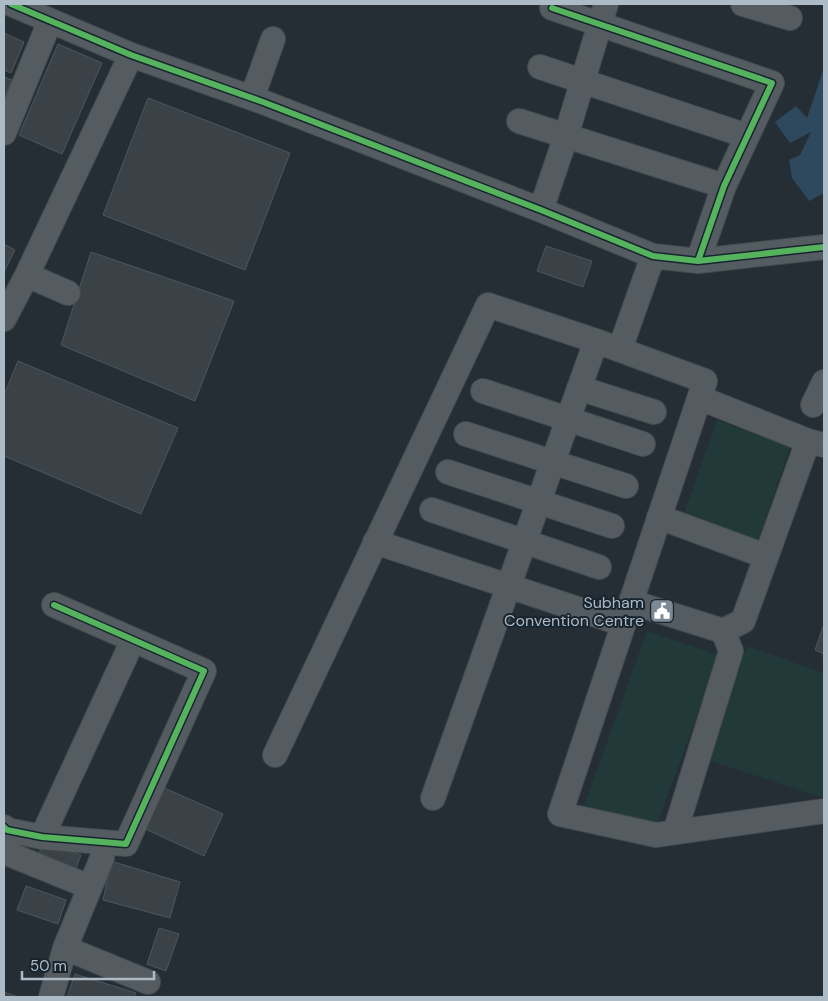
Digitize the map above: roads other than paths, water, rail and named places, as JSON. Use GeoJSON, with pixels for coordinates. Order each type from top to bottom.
{"type":"FeatureCollection","features":[{"type":"Feature","properties":{"kind":"street"},"geometry":{"type":"LineString","coordinates":[[11,4],[39,11],[131,55],[252,98],[541,210],[652,256],[698,261],[824,247]]}},
{"type":"Feature","properties":{"kind":"street"},"geometry":{"type":"LineString","coordinates":[[743,4],[790,18]]}},
{"type":"Feature","properties":{"kind":"street"},"geometry":{"type":"LineString","coordinates":[[552,8],[603,14],[772,82],[724,186],[698,261]]}},
{"type":"Feature","properties":{"kind":"street"},"geometry":{"type":"LineString","coordinates":[[5,124],[39,11]]}},
{"type":"Feature","properties":{"kind":"street"},"geometry":{"type":"LineString","coordinates":[[541,210],[566,136],[603,14]]}},
{"type":"Feature","properties":{"kind":"street"},"geometry":{"type":"LineString","coordinates":[[252,98],[273,39]]}},
{"type":"Feature","properties":{"kind":"street"},"geometry":{"type":"LineString","coordinates":[[4,319],[27,275],[131,55]]}},
{"type":"Feature","properties":{"kind":"street"},"geometry":{"type":"LineString","coordinates":[[540,67],[747,136]]}},
{"type":"Feature","properties":{"kind":"street"},"geometry":{"type":"LineString","coordinates":[[519,121],[724,186]]}},
{"type":"Feature","properties":{"kind":"street"},"geometry":{"type":"LineString","coordinates":[[620,349],[652,256]]}},
{"type":"Feature","properties":{"kind":"street"},"geometry":{"type":"LineString","coordinates":[[27,275],[68,293]]}},
{"type":"Feature","properties":{"kind":"street"},"geometry":{"type":"LineString","coordinates":[[276,755],[488,306],[620,349],[706,381],[560,814],[656,835],[824,811]]}},
{"type":"Feature","properties":{"kind":"street"},"geometry":{"type":"LineString","coordinates":[[433,798],[596,341]]}},
{"type":"Feature","properties":{"kind":"street"},"geometry":{"type":"LineString","coordinates":[[813,405],[824,382]]}},
{"type":"Feature","properties":{"kind":"street"},"geometry":{"type":"LineString","coordinates":[[579,388],[654,412]]}},
{"type":"Feature","properties":{"kind":"street"},"geometry":{"type":"LineString","coordinates":[[483,391],[643,444]]}},
{"type":"Feature","properties":{"kind":"street"},"geometry":{"type":"LineString","coordinates":[[631,602],[723,631],[743,621],[766,556],[816,443],[700,398]]}},
{"type":"Feature","properties":{"kind":"street"},"geometry":{"type":"LineString","coordinates":[[466,434],[626,486]]}},
{"type":"Feature","properties":{"kind":"street"},"geometry":{"type":"LineString","coordinates":[[448,472],[612,526]]}},
{"type":"Feature","properties":{"kind":"street"},"geometry":{"type":"LineString","coordinates":[[432,510],[599,567]]}},
{"type":"Feature","properties":{"kind":"street"},"geometry":{"type":"LineString","coordinates":[[660,517],[766,556]]}},
{"type":"Feature","properties":{"kind":"street"},"geometry":{"type":"LineString","coordinates":[[375,542],[623,624]]}},
{"type":"Feature","properties":{"kind":"street"},"geometry":{"type":"LineString","coordinates":[[4,827],[7,830],[42,837],[126,844],[204,672],[54,605]]}},
{"type":"Feature","properties":{"kind":"street"},"geometry":{"type":"LineString","coordinates":[[675,832],[731,651],[723,631]]}},
{"type":"Feature","properties":{"kind":"street"},"geometry":{"type":"LineString","coordinates":[[42,837],[133,640]]}},
{"type":"Feature","properties":{"kind":"street"},"geometry":{"type":"LineString","coordinates":[[4,852],[90,887]]}},
{"type":"Feature","properties":{"kind":"street"},"geometry":{"type":"LineString","coordinates":[[51,997],[65,948],[102,858]]}},
{"type":"Feature","properties":{"kind":"street"},"geometry":{"type":"LineString","coordinates":[[65,948],[148,982]]}},
{"type":"Feature","properties":{"kind":"water"},"geometry":{"type":"Polygon","coordinates":[[[824,68],[824,193],[809,201],[792,178],[789,160],[800,155],[811,132],[790,143],[775,122],[796,106],[807,118],[824,68]]]}},
{"type":"Feature","properties":{"kind":"place","name":"Subham Convention Centre"},"geometry":{"type":"Point","coordinates":[662,611]}}]}
